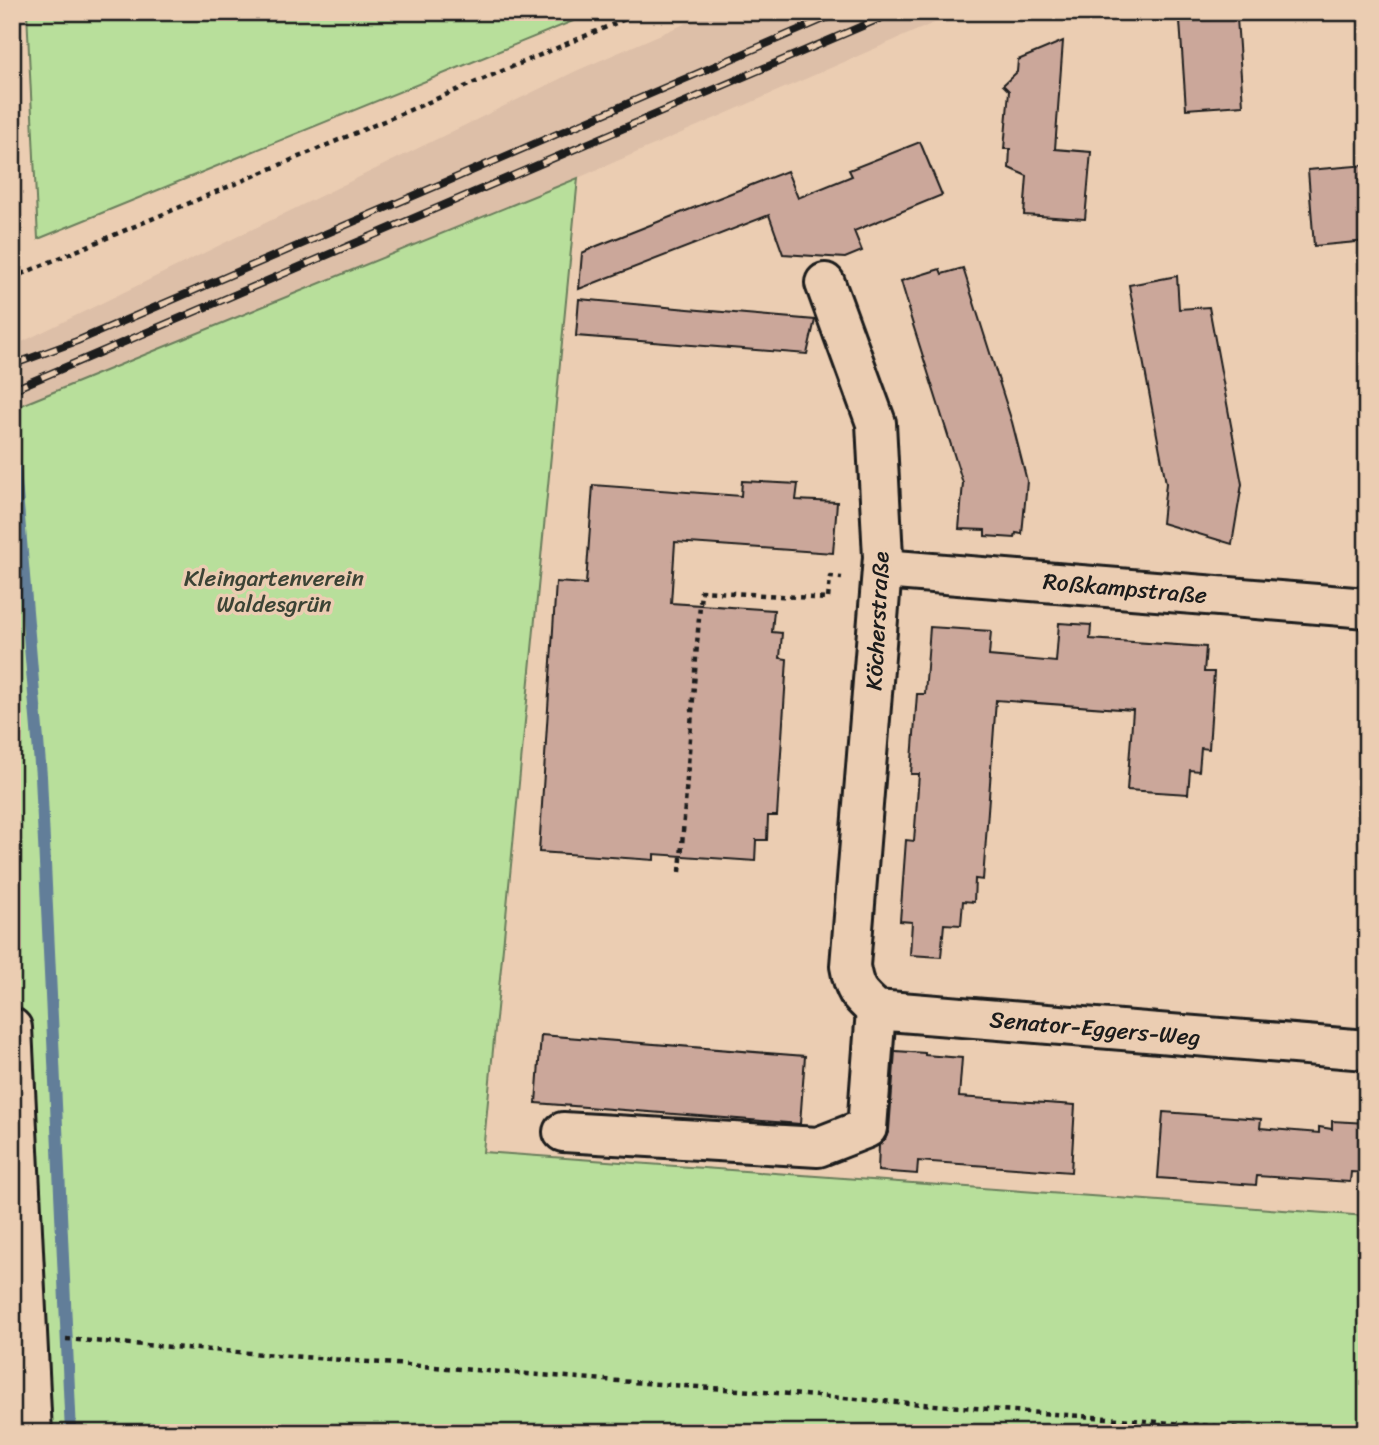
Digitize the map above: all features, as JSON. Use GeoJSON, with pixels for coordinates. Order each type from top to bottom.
{"type":"FeatureCollection","features":[{"type":"Feature","properties":{"kind":"street","name":"Köcherstraße"},"geometry":{"type":"LineString","coordinates":[[825,284],[876,423],[883,575],[850,967],[853,985],[877,1010]]}},
{"type":"Feature","properties":{"kind":"street","name":"Roßkampstraße"},"geometry":{"type":"LineString","coordinates":[[883,575],[1367,608]]}},
{"type":"Feature","properties":{"kind":"street","name":"Senator-Eggers-Weg"},"geometry":{"type":"LineString","coordinates":[[877,1010],[1367,1050]]}},
{"type":"Feature","properties":{"kind":"street"},"geometry":{"type":"LineString","coordinates":[[563,1132],[818,1147],[867,1128],[877,1010]]}},
{"type":"Feature","properties":{"kind":"street"},"geometry":{"type":"LineString","coordinates":[[12,1028],[32,1433]]}},
{"type":"Feature","properties":{"kind":"path"},"geometry":{"type":"LineString","coordinates":[[12,278],[642,12]]}},
{"type":"Feature","properties":{"kind":"path"},"geometry":{"type":"LineString","coordinates":[[680,872],[701,591],[828,599],[830,577],[883,575]]}},
{"type":"Feature","properties":{"kind":"path"},"geometry":{"type":"LineString","coordinates":[[82,1340],[1304,1433]]}},
{"type":"Feature","properties":{"kind":"shaded area"},"geometry":{"type":"Polygon","coordinates":[[[712,12],[959,12],[578,178],[24,404],[22,342],[576,71],[712,12]]]}},
{"type":"Feature","properties":{"kind":"green space"},"geometry":{"type":"Polygon","coordinates":[[[27,12],[595,12],[38,239],[27,12]]]}},
{"type":"Feature","properties":{"kind":"green space","name":"Kleingartenverein Waldesgrün"},"geometry":{"type":"Polygon","coordinates":[[[578,178],[483,1152],[1367,1216],[1367,1433],[12,1433],[12,413],[24,404],[578,178]]]}},
{"type":"Feature","properties":{"kind":"building"},"geometry":{"type":"Polygon","coordinates":[[[1237,18],[1243,105],[1186,109],[1180,21],[1237,18]]]}},
{"type":"Feature","properties":{"kind":"building"},"geometry":{"type":"Polygon","coordinates":[[[1063,41],[1055,149],[1091,152],[1085,219],[1024,215],[1027,176],[1009,168],[1010,149],[1004,149],[1009,91],[1003,85],[1017,72],[1018,60],[1063,41]]]}},
{"type":"Feature","properties":{"kind":"building"},"geometry":{"type":"Polygon","coordinates":[[[920,142],[942,195],[854,231],[862,251],[845,258],[783,254],[769,215],[579,289],[582,253],[597,246],[787,171],[798,198],[852,176],[849,170],[920,142]]]}},
{"type":"Feature","properties":{"kind":"building"},"geometry":{"type":"Polygon","coordinates":[[[1367,165],[1367,241],[1314,246],[1308,170],[1367,165]]]}},
{"type":"Feature","properties":{"kind":"building"},"geometry":{"type":"Polygon","coordinates":[[[963,268],[1012,422],[1027,481],[1022,534],[1016,533],[1015,538],[985,536],[985,530],[959,529],[963,483],[901,281],[940,269],[942,274],[963,268]]]}},
{"type":"Feature","properties":{"kind":"building"},"geometry":{"type":"Polygon","coordinates":[[[1177,276],[1179,309],[1209,307],[1242,484],[1232,544],[1162,523],[1166,483],[1129,285],[1177,276]]]}},
{"type":"Feature","properties":{"kind":"building"},"geometry":{"type":"Polygon","coordinates":[[[579,299],[815,320],[807,354],[576,336],[579,299]]]}},
{"type":"Feature","properties":{"kind":"building"},"geometry":{"type":"Polygon","coordinates":[[[742,481],[798,484],[796,500],[837,502],[833,553],[675,542],[671,603],[774,610],[772,632],[782,633],[780,658],[787,659],[777,816],[768,816],[767,840],[756,840],[755,861],[654,854],[654,860],[539,852],[556,582],[586,584],[593,485],[741,496],[742,481]]]}},
{"type":"Feature","properties":{"kind":"building"},"geometry":{"type":"Polygon","coordinates":[[[1059,623],[1091,625],[1090,639],[1206,647],[1204,672],[1214,672],[1209,749],[1201,748],[1199,771],[1190,770],[1188,794],[1127,790],[1133,710],[996,700],[983,880],[975,879],[974,902],[963,901],[961,925],[944,924],[941,957],[910,955],[912,922],[900,921],[906,840],[914,841],[919,774],[911,774],[917,694],[925,694],[930,627],[991,631],[989,656],[1056,662],[1059,623]]]}},
{"type":"Feature","properties":{"kind":"building"},"geometry":{"type":"Polygon","coordinates":[[[541,1035],[805,1056],[800,1124],[536,1103],[541,1035]]]}},
{"type":"Feature","properties":{"kind":"building"},"geometry":{"type":"Polygon","coordinates":[[[895,1051],[962,1058],[959,1097],[1075,1105],[1071,1172],[918,1161],[917,1174],[878,1171],[879,1145],[885,1140],[889,1130],[895,1051]]]}},
{"type":"Feature","properties":{"kind":"building"},"geometry":{"type":"Polygon","coordinates":[[[1163,1112],[1261,1119],[1260,1128],[1319,1133],[1319,1127],[1332,1129],[1332,1121],[1367,1123],[1367,1173],[1351,1172],[1350,1182],[1257,1176],[1256,1185],[1158,1178],[1163,1112]]]}},
{"type":"Feature","properties":{"kind":"waterway"},"geometry":{"type":"LineString","coordinates":[[12,435],[41,776],[71,1433]]}},
{"type":"Feature","properties":{"kind":"railway"},"geometry":{"type":"LineString","coordinates":[[12,365],[77,341],[840,12]]}},
{"type":"Feature","properties":{"kind":"railway"},"geometry":{"type":"LineString","coordinates":[[12,390],[895,12]]}}]}
